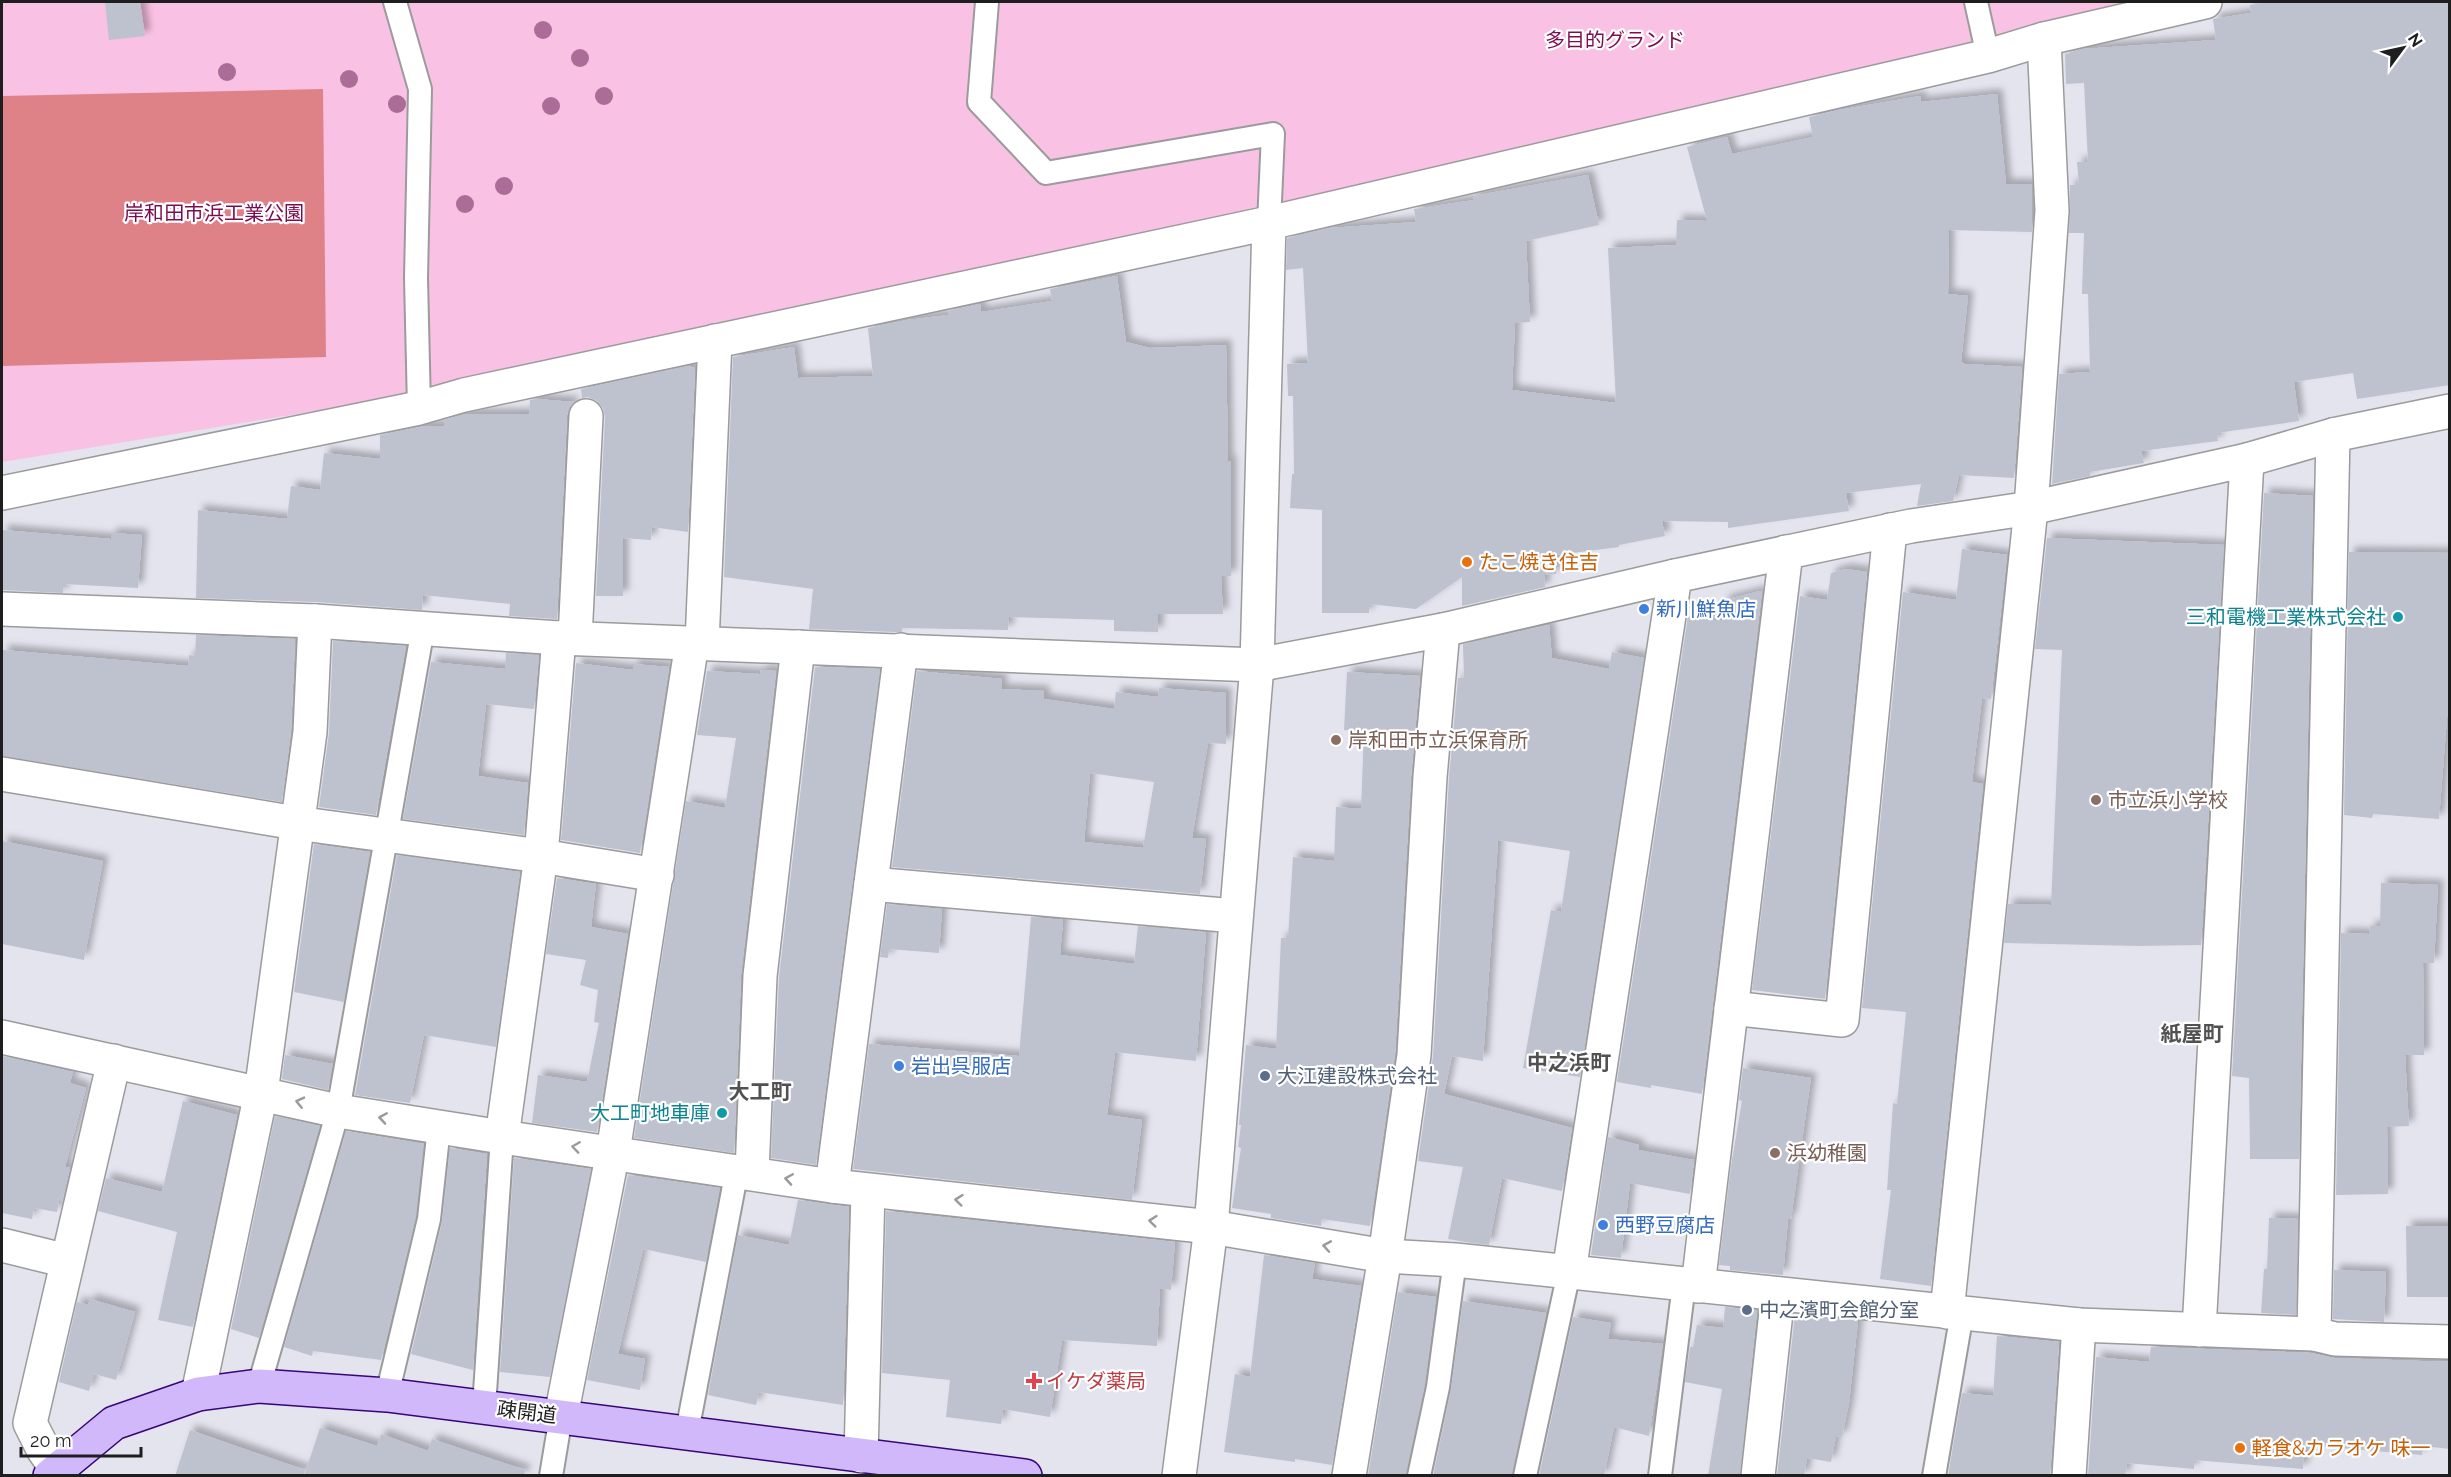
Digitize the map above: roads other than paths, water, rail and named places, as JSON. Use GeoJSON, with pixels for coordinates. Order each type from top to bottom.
{"type":"FeatureCollection","features":[{"type":"Feature","properties":{"kind":"street"},"geometry":{"type":"LineString","coordinates":[[2,493],[419,408],[464,395],[1269,223],[1988,56],[2044,39],[2205,2]]}},
{"type":"Feature","properties":{"kind":"street"},"geometry":{"type":"LineString","coordinates":[[1955,1313],[2031,508],[2052,211],[2044,39]]}},
{"type":"Feature","properties":{"kind":"street"},"geometry":{"type":"LineString","coordinates":[[1179,1476],[1211,1227],[1257,665],[1269,223]]}},
{"type":"Feature","properties":{"kind":"street"},"geometry":{"type":"LineString","coordinates":[[561,1416],[613,1152],[697,643],[715,341]]}},
{"type":"Feature","properties":{"kind":"street"},"geometry":{"type":"LineString","coordinates":[[2,609],[315,621],[567,638],[1257,665],[1443,630],[1675,576],[1890,530],[2031,508],[2247,460],[2333,435],[2450,411]]}},
{"type":"Feature","properties":{"kind":"street"},"geometry":{"type":"LineString","coordinates":[[502,1137],[541,856],[567,638],[586,416]]}},
{"type":"Feature","properties":{"kind":"street"},"geometry":{"type":"LineString","coordinates":[[2314,1334],[2333,435]]}},
{"type":"Feature","properties":{"kind":"street"},"geometry":{"type":"LineString","coordinates":[[2199,1330],[2247,460]]}},
{"type":"Feature","properties":{"kind":"street"},"geometry":{"type":"LineString","coordinates":[[1731,1008],[1842,1020],[1890,530]]}},
{"type":"Feature","properties":{"kind":"street"},"geometry":{"type":"LineString","coordinates":[[1691,1285],[1731,1008],[1786,552]]}},
{"type":"Feature","properties":{"kind":"street"},"geometry":{"type":"LineString","coordinates":[[1569,1272],[1675,576]]}},
{"type":"Feature","properties":{"kind":"street"},"geometry":{"type":"LineString","coordinates":[[198,1394],[261,1094],[310,732],[315,621]]}},
{"type":"Feature","properties":{"kind":"street"},"geometry":{"type":"LineString","coordinates":[[1348,1476],[1385,1256],[1414,1056],[1430,777],[1443,630]]}},
{"type":"Feature","properties":{"kind":"street"},"geometry":{"type":"LineString","coordinates":[[744,1172],[760,975],[798,647]]}},
{"type":"Feature","properties":{"kind":"street"},"geometry":{"type":"LineString","coordinates":[[832,1186],[901,650]]}},
{"type":"Feature","properties":{"kind":"street"},"geometry":{"type":"LineString","coordinates":[[2,774],[296,823],[541,856],[657,875]]}},
{"type":"Feature","properties":{"kind":"street"},"geometry":{"type":"LineString","coordinates":[[871,884],[1235,916]]}},
{"type":"Feature","properties":{"kind":"street"},"geometry":{"type":"LineString","coordinates":[[2,1037],[338,1111],[502,1137],[868,1191],[1211,1227],[1385,1256],[1455,1260],[2079,1325],[2314,1334],[2336,1339],[2450,1342]]}},
{"type":"Feature","properties":{"kind":"street"},"geometry":{"type":"LineString","coordinates":[[53,1472],[30,1423],[114,1061]]}},
{"type":"Feature","properties":{"kind":"street"},"geometry":{"type":"LineString","coordinates":[[861,1456],[868,1191]]}},
{"type":"Feature","properties":{"kind":"street"},"geometry":{"type":"LineString","coordinates":[[2,1245],[67,1261]]}},
{"type":"Feature","properties":{"kind":"street"},"geometry":{"type":"LineString","coordinates":[[1758,1476],[1778,1294]]}},
{"type":"Feature","properties":{"kind":"street"},"geometry":{"type":"LineString","coordinates":[[2069,1476],[2079,1325]]}},
{"type":"Feature","properties":{"kind":"street","name":"疎開道"},"geometry":{"type":"LineString","coordinates":[[53,1472],[114,1423],[198,1394],[259,1386],[387,1395],[1025,1476]]}},
{"type":"Feature","properties":{"kind":"lane"},"geometry":{"type":"LineString","coordinates":[[395,2],[420,89],[416,278],[419,408]]}},
{"type":"Feature","properties":{"kind":"lane"},"geometry":{"type":"LineString","coordinates":[[987,2],[979,102],[1046,173],[1272,134],[1269,223]]}},
{"type":"Feature","properties":{"kind":"lane"},"geometry":{"type":"LineString","coordinates":[[1976,2],[1988,56]]}},
{"type":"Feature","properties":{"kind":"lane"},"geometry":{"type":"LineString","coordinates":[[259,1386],[338,1111],[423,628]]}},
{"type":"Feature","properties":{"kind":"lane"},"geometry":{"type":"LineString","coordinates":[[387,1395],[429,1219],[439,1127]]}},
{"type":"Feature","properties":{"kind":"lane"},"geometry":{"type":"LineString","coordinates":[[484,1407],[502,1137]]}},
{"type":"Feature","properties":{"kind":"lane"},"geometry":{"type":"LineString","coordinates":[[687,1432],[744,1172]]}},
{"type":"Feature","properties":{"kind":"lane"},"geometry":{"type":"LineString","coordinates":[[1419,1476],[1438,1387],[1455,1260]]}},
{"type":"Feature","properties":{"kind":"lane"},"geometry":{"type":"LineString","coordinates":[[1525,1476],[1569,1272]]}},
{"type":"Feature","properties":{"kind":"lane"},"geometry":{"type":"LineString","coordinates":[[1660,1476],[1691,1285]]}},
{"type":"Feature","properties":{"kind":"lane"},"geometry":{"type":"LineString","coordinates":[[1934,1476],[1955,1313]]}},
{"type":"Feature","properties":{"kind":"lane"},"geometry":{"type":"LineString","coordinates":[[551,1476],[561,1416]]}},
{"type":"Feature","properties":{"kind":"place","name":"たこ焼き住吉"},"geometry":{"type":"Point","coordinates":[1467,562]}},
{"type":"Feature","properties":{"kind":"place","name":"新川鮮魚店"},"geometry":{"type":"Point","coordinates":[1644,609]}},
{"type":"Feature","properties":{"kind":"place","name":"三和電機工業株式会社"},"geometry":{"type":"Point","coordinates":[2398,617]}},
{"type":"Feature","properties":{"kind":"place","name":"岸和田市立浜保育所"},"geometry":{"type":"Point","coordinates":[1336,740]}},
{"type":"Feature","properties":{"kind":"place","name":"市立浜小学校"},"geometry":{"type":"Point","coordinates":[2096,800]}},
{"type":"Feature","properties":{"kind":"place","name":"岩出呉服店"},"geometry":{"type":"Point","coordinates":[899,1066]}},
{"type":"Feature","properties":{"kind":"place","name":"大江建設株式会社"},"geometry":{"type":"Point","coordinates":[1265,1076]}},
{"type":"Feature","properties":{"kind":"place","name":"大工町地車庫"},"geometry":{"type":"Point","coordinates":[722,1113]}},
{"type":"Feature","properties":{"kind":"place","name":"浜幼稚園"},"geometry":{"type":"Point","coordinates":[1775,1153]}},
{"type":"Feature","properties":{"kind":"place","name":"西野豆腐店"},"geometry":{"type":"Point","coordinates":[1603,1225]}},
{"type":"Feature","properties":{"kind":"place","name":"中之濱町会館分室"},"geometry":{"type":"Point","coordinates":[1747,1310]}},
{"type":"Feature","properties":{"kind":"place","name":"イケダ薬局"},"geometry":{"type":"Point","coordinates":[1034,1381]}},
{"type":"Feature","properties":{"kind":"place","name":"軽食&カラオケ 味一"},"geometry":{"type":"Point","coordinates":[2240,1448]}},
{"type":"Feature","properties":{"kind":"district","name":"紙屋町"},"geometry":{"type":"Point","coordinates":[2192,1033]}},
{"type":"Feature","properties":{"kind":"district","name":"中之浜町"},"geometry":{"type":"Point","coordinates":[1569,1062]}},
{"type":"Feature","properties":{"kind":"district","name":"大工町"},"geometry":{"type":"Point","coordinates":[760,1091]}},
{"type":"Feature","properties":{"kind":"park label","name":"多目的グランド"},"geometry":{"type":"Point","coordinates":[1615,40]}},
{"type":"Feature","properties":{"kind":"park label","name":"岸和田市浜工業公園"},"geometry":{"type":"Point","coordinates":[214,213]}}]}
